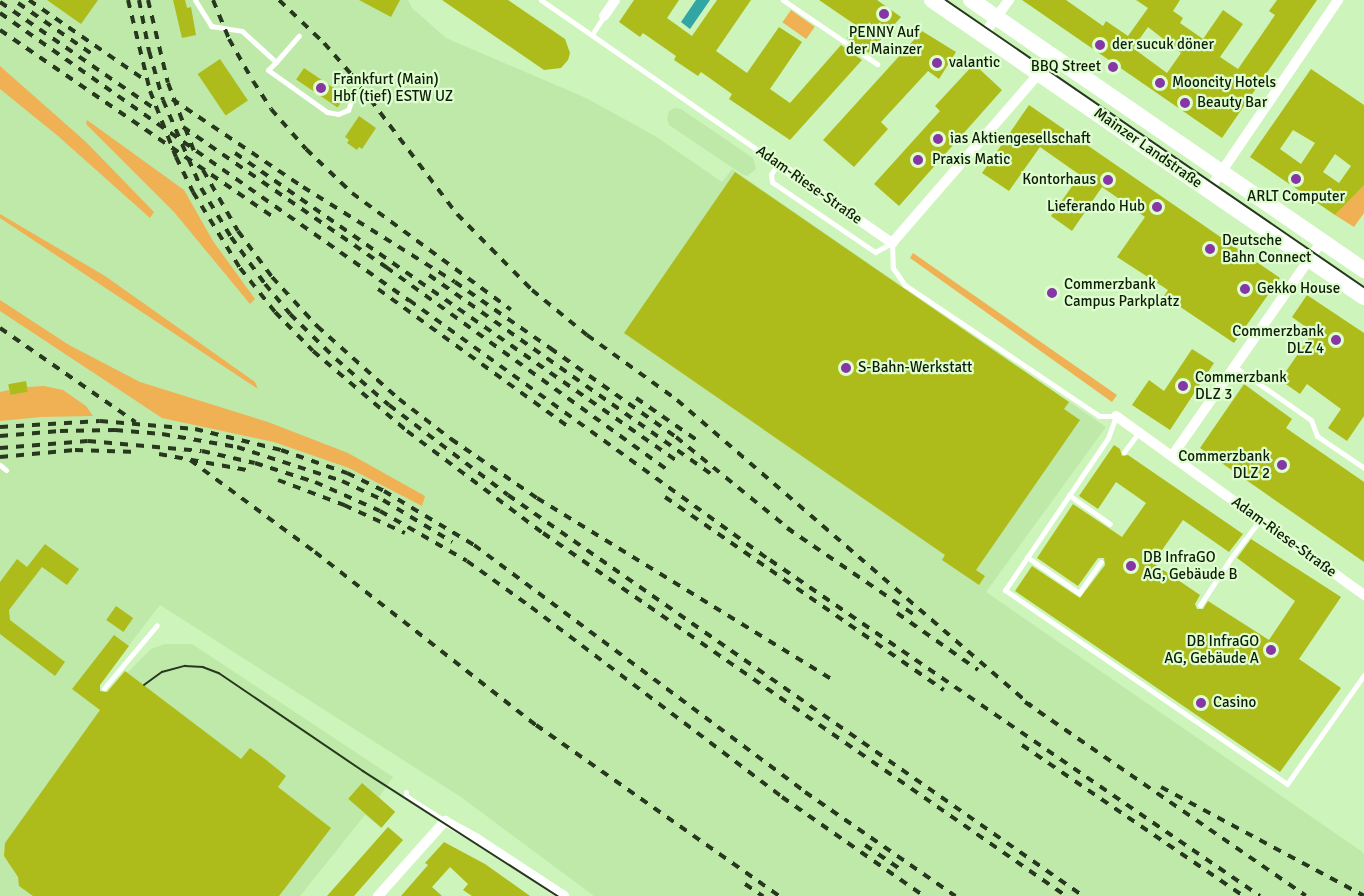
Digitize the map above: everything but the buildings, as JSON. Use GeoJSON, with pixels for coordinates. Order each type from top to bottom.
{"type":"FeatureCollection","features":[{"type":"Feature","properties":{"kind":"main road","name":"Mainzer Landstraße"},"geometry":{"type":"LineString","coordinates":[[933,0],[1364,297]]}},
{"type":"Feature","properties":{"kind":"main road","name":"Mainzer Landstraße"},"geometry":{"type":"LineString","coordinates":[[971,0],[1364,270]]}},
{"type":"Feature","properties":{"kind":"street"},"geometry":{"type":"LineString","coordinates":[[604,16],[615,0]]}},
{"type":"Feature","properties":{"kind":"street"},"geometry":{"type":"LineString","coordinates":[[983,35],[1009,0]]}},
{"type":"Feature","properties":{"kind":"street"},"geometry":{"type":"LineString","coordinates":[[1209,190],[1338,0]]}},
{"type":"Feature","properties":{"kind":"street"},"geometry":{"type":"LineString","coordinates":[[892,243],[1040,74]]}},
{"type":"Feature","properties":{"kind":"street","name":"Adam-Riese-Straße"},"geometry":{"type":"LineString","coordinates":[[765,155],[892,243]]}},
{"type":"Feature","properties":{"kind":"street"},"geometry":{"type":"LineString","coordinates":[[1172,456],[1322,241]]}},
{"type":"Feature","properties":{"kind":"street","name":"Adam-Riese-Straße"},"geometry":{"type":"LineString","coordinates":[[1116,416],[1364,595]]}},
{"type":"Feature","properties":{"kind":"street"},"geometry":{"type":"LineString","coordinates":[[378,896],[445,821],[477,839],[564,896]]}},
{"type":"Feature","properties":{"kind":"lane"},"geometry":{"type":"LineString","coordinates":[[195,0],[211,26],[242,31],[276,62]]}},
{"type":"Feature","properties":{"kind":"lane","name":"Adam-Riese-Straße"},"geometry":{"type":"LineString","coordinates":[[541,0],[593,33],[765,155]]}},
{"type":"Feature","properties":{"kind":"lane"},"geometry":{"type":"LineString","coordinates":[[783,0],[877,64]]}},
{"type":"Feature","properties":{"kind":"lane"},"geometry":{"type":"LineString","coordinates":[[593,33],[604,16]]}},
{"type":"Feature","properties":{"kind":"lane"},"geometry":{"type":"LineString","coordinates":[[299,36],[268,70],[327,112],[338,114],[348,110],[353,96]]}},
{"type":"Feature","properties":{"kind":"lane"},"geometry":{"type":"LineString","coordinates":[[778,164],[771,174],[772,182],[874,252],[892,243],[893,268],[905,285],[1099,416],[1116,416],[1108,438],[1005,590],[1287,784],[1364,675]]}},
{"type":"Feature","properties":{"kind":"lane"},"geometry":{"type":"LineString","coordinates":[[1235,367],[1311,420],[1317,436],[1364,468]]}},
{"type":"Feature","properties":{"kind":"lane"},"geometry":{"type":"LineString","coordinates":[[1124,452],[1139,432]]}},
{"type":"Feature","properties":{"kind":"lane"},"geometry":{"type":"LineString","coordinates":[[0,465],[6,470],[0,471]]}},
{"type":"Feature","properties":{"kind":"lane"},"geometry":{"type":"LineString","coordinates":[[1069,495],[1110,524]]}},
{"type":"Feature","properties":{"kind":"lane"},"geometry":{"type":"LineString","coordinates":[[1200,605],[1233,555],[1260,520]]}},
{"type":"Feature","properties":{"kind":"lane"},"geometry":{"type":"LineString","coordinates":[[1027,557],[1079,593],[1101,562]]}},
{"type":"Feature","properties":{"kind":"lane"},"geometry":{"type":"LineString","coordinates":[[104,687],[158,625]]}},
{"type":"Feature","properties":{"kind":"lane"},"geometry":{"type":"LineString","coordinates":[[406,792],[406,796],[445,821]]}},
{"type":"Feature","properties":{"kind":"shaded area"},"geometry":{"type":"Polygon","coordinates":[[[0,0],[408,0],[412,8],[446,38],[586,98],[655,136],[722,182],[732,169],[1106,427],[986,592],[1361,851],[1364,854],[1364,896],[594,896],[461,797],[160,605],[96,688],[109,697],[127,673],[151,649],[165,644],[192,644],[393,777],[379,797],[395,812],[381,828],[365,815],[300,896],[0,896],[0,0]]]}},
{"type":"Feature","properties":{"kind":"shaded area"},"geometry":{"type":"Polygon","coordinates":[[[791,10],[815,27],[806,39],[782,22],[791,10]]]}},
{"type":"Feature","properties":{"kind":"shaded area"},"geometry":{"type":"Polygon","coordinates":[[[0,66],[86,142],[154,212],[150,218],[58,136],[0,89],[0,66]]]}},
{"type":"Feature","properties":{"kind":"shaded area"},"geometry":{"type":"Polygon","coordinates":[[[675,108],[681,109],[753,158],[756,169],[747,176],[742,174],[669,125],[667,118],[669,111],[675,108]]]}},
{"type":"Feature","properties":{"kind":"shaded area"},"geometry":{"type":"Polygon","coordinates":[[[87,120],[184,190],[213,241],[255,299],[250,304],[174,212],[86,124],[87,120]]]}},
{"type":"Feature","properties":{"kind":"shaded area"},"geometry":{"type":"Polygon","coordinates":[[[1364,184],[1364,213],[1354,227],[1335,215],[1364,184]]]}},
{"type":"Feature","properties":{"kind":"shaded area"},"geometry":{"type":"Polygon","coordinates":[[[0,214],[105,276],[255,382],[258,389],[0,218],[0,214]]]}},
{"type":"Feature","properties":{"kind":"shaded area"},"geometry":{"type":"Polygon","coordinates":[[[913,253],[1117,395],[1112,402],[910,258],[913,253]]]}},
{"type":"Feature","properties":{"kind":"shaded area"},"geometry":{"type":"Polygon","coordinates":[[[0,300],[69,345],[140,382],[268,422],[348,453],[425,496],[422,506],[349,468],[274,442],[162,418],[0,311],[0,300]]]}},
{"type":"Feature","properties":{"kind":"shaded area"},"geometry":{"type":"Polygon","coordinates":[[[44,386],[63,390],[86,406],[93,416],[0,421],[0,392],[9,390],[10,395],[28,391],[27,387],[44,386]]]}},
{"type":"Feature","properties":{"kind":"water"},"geometry":{"type":"Polygon","coordinates":[[[696,0],[710,0],[690,29],[681,22],[696,0]]]}},
{"type":"Feature","properties":{"kind":"tram line"},"geometry":{"type":"LineString","coordinates":[[946,0],[1364,287]]}},
{"type":"Feature","properties":{"kind":"tram line"},"geometry":{"type":"LineString","coordinates":[[144,685],[162,672],[185,666],[203,667],[219,673],[363,771],[558,896]]}},
{"type":"Feature","properties":{"kind":"railway"},"geometry":{"type":"LineString","coordinates":[[29,0],[148,82]]}},
{"type":"Feature","properties":{"kind":"railway"},"geometry":{"type":"LineString","coordinates":[[128,0],[150,91],[176,157],[193,192],[240,268],[275,312],[313,351],[407,431],[543,533],[1066,896]]}},
{"type":"Feature","properties":{"kind":"railway"},"geometry":{"type":"LineString","coordinates":[[139,0],[149,51],[163,100],[201,188],[231,237],[265,284],[290,314],[336,359],[389,405],[508,495],[1083,896]]}},
{"type":"Feature","properties":{"kind":"railway"},"geometry":{"type":"LineString","coordinates":[[148,0],[168,83],[194,151]]}},
{"type":"Feature","properties":{"kind":"railway"},"geometry":{"type":"LineString","coordinates":[[213,0],[229,39],[253,81],[271,109],[306,149],[352,193],[511,310]]}},
{"type":"Feature","properties":{"kind":"railway"},"geometry":{"type":"LineString","coordinates":[[279,0],[324,43],[351,74],[457,214],[532,290],[587,335],[677,400],[1032,706]]}},
{"type":"Feature","properties":{"kind":"railway"},"geometry":{"type":"LineString","coordinates":[[0,2],[158,111]]}},
{"type":"Feature","properties":{"kind":"railway"},"geometry":{"type":"LineString","coordinates":[[18,3],[92,54]]}},
{"type":"Feature","properties":{"kind":"railway"},"geometry":{"type":"LineString","coordinates":[[0,13],[409,300],[770,560],[1260,896]]}},
{"type":"Feature","properties":{"kind":"railway"},"geometry":{"type":"LineString","coordinates":[[0,30],[272,216]]}},
{"type":"Feature","properties":{"kind":"railway"},"geometry":{"type":"LineString","coordinates":[[172,99],[303,187],[455,282],[550,348],[676,437],[793,532]]}},
{"type":"Feature","properties":{"kind":"railway"},"geometry":{"type":"LineString","coordinates":[[183,127],[386,267],[670,472]]}},
{"type":"Feature","properties":{"kind":"railway"},"geometry":{"type":"LineString","coordinates":[[235,153],[677,461]]}},
{"type":"Feature","properties":{"kind":"railway"},"geometry":{"type":"LineString","coordinates":[[203,170],[238,231],[272,277],[317,326],[399,399],[451,439],[537,498],[831,679]]}},
{"type":"Feature","properties":{"kind":"railway"},"geometry":{"type":"LineString","coordinates":[[429,275],[711,474]]}},
{"type":"Feature","properties":{"kind":"railway"},"geometry":{"type":"LineString","coordinates":[[378,289],[570,428]]}},
{"type":"Feature","properties":{"kind":"railway"},"geometry":{"type":"LineString","coordinates":[[0,328],[135,422]]}},
{"type":"Feature","properties":{"kind":"railway"},"geometry":{"type":"LineString","coordinates":[[636,398],[701,443]]}},
{"type":"Feature","properties":{"kind":"railway"},"geometry":{"type":"LineString","coordinates":[[0,427],[100,421],[195,429],[281,450],[347,473],[384,491],[474,545],[805,792],[955,896]]}},
{"type":"Feature","properties":{"kind":"railway"},"geometry":{"type":"LineString","coordinates":[[0,436],[60,431],[115,430],[162,434],[237,447],[342,481],[383,500],[452,542]]}},
{"type":"Feature","properties":{"kind":"railway"},"geometry":{"type":"LineString","coordinates":[[0,448],[88,441],[202,451],[255,463],[315,482],[380,511],[467,561],[782,797],[924,896]]}},
{"type":"Feature","properties":{"kind":"railway"},"geometry":{"type":"LineString","coordinates":[[0,457],[75,450],[138,452]]}},
{"type":"Feature","properties":{"kind":"railway"},"geometry":{"type":"LineString","coordinates":[[159,454],[247,470]]}},
{"type":"Feature","properties":{"kind":"railway"},"geometry":{"type":"LineString","coordinates":[[190,460],[315,552],[536,725],[779,896]]}},
{"type":"Feature","properties":{"kind":"railway"},"geometry":{"type":"LineString","coordinates":[[278,480],[344,505],[405,533]]}},
{"type":"Feature","properties":{"kind":"railway"},"geometry":{"type":"LineString","coordinates":[[665,497],[944,690]]}},
{"type":"Feature","properties":{"kind":"railway"},"geometry":{"type":"LineString","coordinates":[[787,528],[913,614]]}},
{"type":"Feature","properties":{"kind":"railway"},"geometry":{"type":"LineString","coordinates":[[897,613],[978,670]]}},
{"type":"Feature","properties":{"kind":"railway"},"geometry":{"type":"LineString","coordinates":[[1025,702],[1306,896]]}},
{"type":"Feature","properties":{"kind":"railway"},"geometry":{"type":"LineString","coordinates":[[1022,745],[1243,896]]}},
{"type":"Feature","properties":{"kind":"railway"},"geometry":{"type":"LineString","coordinates":[[1161,787],[1364,896]]}},
{"type":"Feature","properties":{"kind":"railway"},"geometry":{"type":"LineString","coordinates":[[865,845],[900,869]]}},
{"type":"Feature","properties":{"kind":"railway"},"geometry":{"type":"LineString","coordinates":[[745,884],[763,896]]}},
{"type":"Feature","properties":{"kind":"place","name":"PENNY Auf der Mainzer"},"geometry":{"type":"Point","coordinates":[884,14]}},
{"type":"Feature","properties":{"kind":"place","name":"der sucuk döner"},"geometry":{"type":"Point","coordinates":[1100,45]}},
{"type":"Feature","properties":{"kind":"place","name":"valantic"},"geometry":{"type":"Point","coordinates":[937,63]}},
{"type":"Feature","properties":{"kind":"place","name":"BBQ Street"},"geometry":{"type":"Point","coordinates":[1113,67]}},
{"type":"Feature","properties":{"kind":"place","name":"Mooncity Hotels"},"geometry":{"type":"Point","coordinates":[1160,83]}},
{"type":"Feature","properties":{"kind":"place","name":"Frankfurt (Main) Hbf (tief) ESTW UZ"},"geometry":{"type":"Point","coordinates":[321,88]}},
{"type":"Feature","properties":{"kind":"place","name":"Beauty Bar"},"geometry":{"type":"Point","coordinates":[1185,103]}},
{"type":"Feature","properties":{"kind":"place","name":"ias Aktiengesellschaft"},"geometry":{"type":"Point","coordinates":[938,139]}},
{"type":"Feature","properties":{"kind":"place","name":"Praxis Matic"},"geometry":{"type":"Point","coordinates":[918,160]}},
{"type":"Feature","properties":{"kind":"place","name":"ARLT Computer"},"geometry":{"type":"Point","coordinates":[1296,179]}},
{"type":"Feature","properties":{"kind":"place","name":"Kontorhaus"},"geometry":{"type":"Point","coordinates":[1108,180]}},
{"type":"Feature","properties":{"kind":"place","name":"Lieferando Hub"},"geometry":{"type":"Point","coordinates":[1157,207]}},
{"type":"Feature","properties":{"kind":"place","name":"Deutsche Bahn Connect"},"geometry":{"type":"Point","coordinates":[1210,249]}},
{"type":"Feature","properties":{"kind":"place","name":"Gekko House"},"geometry":{"type":"Point","coordinates":[1245,289]}},
{"type":"Feature","properties":{"kind":"place","name":"Commerzbank Campus Parkplatz"},"geometry":{"type":"Point","coordinates":[1052,293]}},
{"type":"Feature","properties":{"kind":"place","name":"Commerzbank DLZ 4"},"geometry":{"type":"Point","coordinates":[1336,340]}},
{"type":"Feature","properties":{"kind":"place","name":"S-Bahn-Werkstatt"},"geometry":{"type":"Point","coordinates":[846,368]}},
{"type":"Feature","properties":{"kind":"place","name":"Commerzbank DLZ 3"},"geometry":{"type":"Point","coordinates":[1183,386]}},
{"type":"Feature","properties":{"kind":"place","name":"Commerzbank DLZ 2"},"geometry":{"type":"Point","coordinates":[1282,465]}},
{"type":"Feature","properties":{"kind":"place","name":"DB InfraGO AG, Gebäude B"},"geometry":{"type":"Point","coordinates":[1131,566]}},
{"type":"Feature","properties":{"kind":"place","name":"DB InfraGO AG, Gebäude A"},"geometry":{"type":"Point","coordinates":[1271,650]}},
{"type":"Feature","properties":{"kind":"place","name":"Casino"},"geometry":{"type":"Point","coordinates":[1201,703]}}]}
